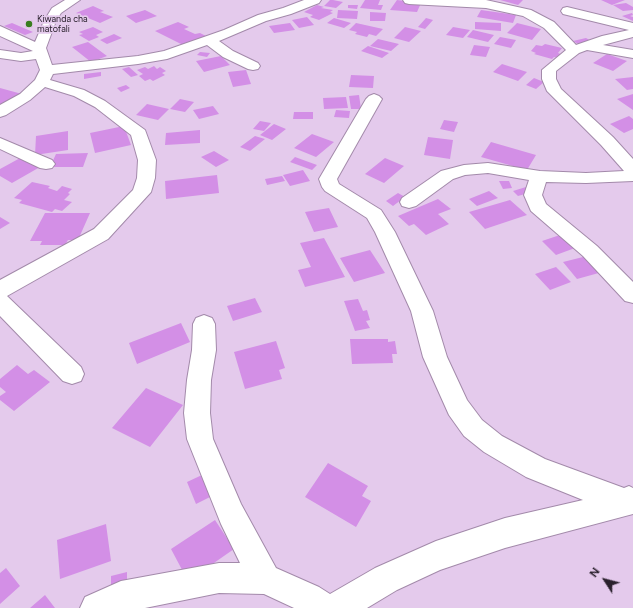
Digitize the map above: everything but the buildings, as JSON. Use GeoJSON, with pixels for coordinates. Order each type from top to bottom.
{"type":"FeatureCollection","features":[{"type":"Feature","properties":{"kind":"street"},"geometry":{"type":"LineString","coordinates":[[44,76],[40,51],[50,21],[56,12],[74,0]]}},
{"type":"Feature","properties":{"kind":"street"},"geometry":{"type":"LineString","coordinates":[[0,112],[25,97],[44,76],[166,55],[230,34],[282,7],[314,0]]}},
{"type":"Feature","properties":{"kind":"street"},"geometry":{"type":"LineString","coordinates":[[409,0],[488,2],[527,13],[540,19],[580,48],[633,54]]}},
{"type":"Feature","properties":{"kind":"street"},"geometry":{"type":"LineString","coordinates":[[567,11],[633,27]]}},
{"type":"Feature","properties":{"kind":"street"},"geometry":{"type":"LineString","coordinates":[[0,30],[40,51]]}},
{"type":"Feature","properties":{"kind":"street"},"geometry":{"type":"LineString","coordinates":[[633,32],[580,48],[549,70],[549,79],[555,91],[607,140],[633,170]]}},
{"type":"Feature","properties":{"kind":"street"},"geometry":{"type":"LineString","coordinates":[[208,40],[228,54],[253,66]]}},
{"type":"Feature","properties":{"kind":"street"},"geometry":{"type":"LineString","coordinates":[[0,54],[21,57],[40,51]]}},
{"type":"Feature","properties":{"kind":"street"},"geometry":{"type":"LineString","coordinates":[[0,290],[101,234],[142,192],[146,178],[147,160],[139,133],[100,104],[44,76]]}},
{"type":"Feature","properties":{"kind":"street"},"geometry":{"type":"LineString","coordinates":[[374,99],[328,179],[331,187],[374,214],[385,232],[422,311],[435,357],[458,407],[473,428],[493,444],[536,468],[629,500]]}},
{"type":"Feature","properties":{"kind":"street"},"geometry":{"type":"LineString","coordinates":[[0,143],[46,164]]}},
{"type":"Feature","properties":{"kind":"street"},"geometry":{"type":"LineString","coordinates":[[409,202],[447,176],[464,170],[488,168],[540,176],[586,178],[633,176]]}},
{"type":"Feature","properties":{"kind":"street"},"geometry":{"type":"LineString","coordinates":[[540,176],[535,185],[533,195],[538,207],[590,251],[633,295]]}},
{"type":"Feature","properties":{"kind":"street"},"geometry":{"type":"LineString","coordinates":[[0,302],[72,374]]}},
{"type":"Feature","properties":{"kind":"street"},"geometry":{"type":"LineString","coordinates":[[204,324],[204,350],[199,380],[197,413],[200,439],[231,514],[265,579]]}},
{"type":"Feature","properties":{"kind":"street"},"geometry":{"type":"LineString","coordinates":[[338,608],[386,579],[436,556],[505,533],[629,500]]}},
{"type":"Feature","properties":{"kind":"street"},"geometry":{"type":"LineString","coordinates":[[96,608],[121,597],[219,578],[265,579],[308,598],[322,608]]}},
{"type":"Feature","properties":{"kind":"place","name":"Kiwanda cha matofali"},"geometry":{"type":"Point","coordinates":[29,24]}}]}
